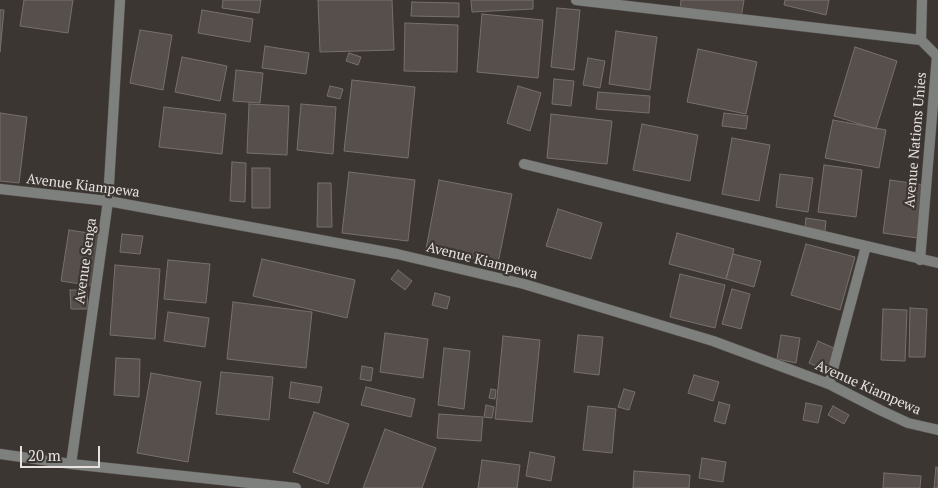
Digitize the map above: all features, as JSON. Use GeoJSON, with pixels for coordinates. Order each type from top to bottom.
{"type":"FeatureCollection","features":[{"type":"Feature","properties":{"kind":"street","name":"Avenue Senga"},"geometry":{"type":"LineString","coordinates":[[71,464],[108,201],[120,0]]}},
{"type":"Feature","properties":{"kind":"street"},"geometry":{"type":"LineString","coordinates":[[576,0],[921,40],[922,0]]}},
{"type":"Feature","properties":{"kind":"street","name":"Avenue Nations Unies"},"geometry":{"type":"LineString","coordinates":[[920,260],[937,56],[921,40]]}},
{"type":"Feature","properties":{"kind":"street"},"geometry":{"type":"LineString","coordinates":[[524,164],[938,263]]}},
{"type":"Feature","properties":{"kind":"street","name":"Avenue Kiampewa"},"geometry":{"type":"LineString","coordinates":[[0,189],[108,201],[397,254],[524,284],[713,341],[829,384],[908,423],[938,430]]}},
{"type":"Feature","properties":{"kind":"street"},"geometry":{"type":"LineString","coordinates":[[829,384],[866,246]]}},
{"type":"Feature","properties":{"kind":"street"},"geometry":{"type":"LineString","coordinates":[[0,454],[71,464],[295,488]]}},
{"type":"Feature","properties":{"kind":"building"},"geometry":{"type":"Polygon","coordinates":[[[24,0],[73,0],[68,33],[20,26],[24,0]]]}},
{"type":"Feature","properties":{"kind":"building"},"geometry":{"type":"Polygon","coordinates":[[[223,0],[261,0],[259,13],[222,8],[223,0]]]}},
{"type":"Feature","properties":{"kind":"building"},"geometry":{"type":"Polygon","coordinates":[[[318,0],[392,0],[394,50],[320,52],[318,0]]]}},
{"type":"Feature","properties":{"kind":"building"},"geometry":{"type":"Polygon","coordinates":[[[471,0],[533,0],[533,9],[472,12],[471,0]]]}},
{"type":"Feature","properties":{"kind":"building"},"geometry":{"type":"Polygon","coordinates":[[[681,0],[744,0],[741,18],[680,9],[681,0]]]}},
{"type":"Feature","properties":{"kind":"building"},"geometry":{"type":"Polygon","coordinates":[[[785,0],[829,0],[826,15],[784,5],[785,0]]]}},
{"type":"Feature","properties":{"kind":"building"},"geometry":{"type":"Polygon","coordinates":[[[412,2],[459,3],[459,17],[411,16],[412,2]]]}},
{"type":"Feature","properties":{"kind":"building"},"geometry":{"type":"Polygon","coordinates":[[[557,8],[580,10],[574,70],[551,67],[557,8]]]}},
{"type":"Feature","properties":{"kind":"building"},"geometry":{"type":"Polygon","coordinates":[[[0,10],[4,10],[0,52],[0,10]]]}},
{"type":"Feature","properties":{"kind":"building"},"geometry":{"type":"Polygon","coordinates":[[[202,10],[253,19],[250,42],[198,33],[202,10]]]}},
{"type":"Feature","properties":{"kind":"building"},"geometry":{"type":"Polygon","coordinates":[[[482,14],[543,20],[538,78],[477,72],[482,14]]]}},
{"type":"Feature","properties":{"kind":"building"},"geometry":{"type":"Polygon","coordinates":[[[405,23],[458,25],[457,72],[404,71],[405,23]]]}},
{"type":"Feature","properties":{"kind":"building"},"geometry":{"type":"Polygon","coordinates":[[[140,30],[172,35],[163,90],[130,83],[140,30]]]}},
{"type":"Feature","properties":{"kind":"building"},"geometry":{"type":"Polygon","coordinates":[[[616,31],[657,37],[650,90],[609,84],[616,31]]]}},
{"type":"Feature","properties":{"kind":"building"},"geometry":{"type":"Polygon","coordinates":[[[265,46],[309,53],[306,74],[262,68],[265,46]]]}},
{"type":"Feature","properties":{"kind":"building"},"geometry":{"type":"Polygon","coordinates":[[[855,47],[897,61],[876,129],[834,116],[855,47]]]}},
{"type":"Feature","properties":{"kind":"building"},"geometry":{"type":"Polygon","coordinates":[[[698,49],[757,62],[746,114],[687,102],[698,49]]]}},
{"type":"Feature","properties":{"kind":"building"},"geometry":{"type":"Polygon","coordinates":[[[349,53],[361,57],[358,65],[346,61],[349,53]]]}},
{"type":"Feature","properties":{"kind":"building"},"geometry":{"type":"Polygon","coordinates":[[[182,57],[227,66],[220,101],[175,92],[182,57]]]}},
{"type":"Feature","properties":{"kind":"building"},"geometry":{"type":"Polygon","coordinates":[[[588,58],[605,61],[600,88],[583,85],[588,58]]]}},
{"type":"Feature","properties":{"kind":"building"},"geometry":{"type":"Polygon","coordinates":[[[236,70],[263,73],[260,103],[233,101],[236,70]]]}},
{"type":"Feature","properties":{"kind":"building"},"geometry":{"type":"Polygon","coordinates":[[[554,79],[574,81],[571,106],[552,104],[554,79]]]}},
{"type":"Feature","properties":{"kind":"building"},"geometry":{"type":"Polygon","coordinates":[[[352,80],[415,87],[408,158],[344,151],[352,80]]]}},
{"type":"Feature","properties":{"kind":"building"},"geometry":{"type":"Polygon","coordinates":[[[330,86],[343,89],[340,99],[327,96],[330,86]]]}},
{"type":"Feature","properties":{"kind":"building"},"geometry":{"type":"Polygon","coordinates":[[[518,86],[541,93],[530,131],[507,123],[518,86]]]}},
{"type":"Feature","properties":{"kind":"building"},"geometry":{"type":"Polygon","coordinates":[[[598,92],[650,96],[649,113],[596,109],[598,92]]]}},
{"type":"Feature","properties":{"kind":"building"},"geometry":{"type":"Polygon","coordinates":[[[249,104],[289,106],[287,155],[247,153],[249,104]]]}},
{"type":"Feature","properties":{"kind":"building"},"geometry":{"type":"Polygon","coordinates":[[[301,104],[336,107],[333,154],[297,150],[301,104]]]}},
{"type":"Feature","properties":{"kind":"building"},"geometry":{"type":"Polygon","coordinates":[[[164,107],[226,114],[222,154],[159,147],[164,107]]]}},
{"type":"Feature","properties":{"kind":"building"},"geometry":{"type":"Polygon","coordinates":[[[0,113],[27,117],[19,183],[0,181],[0,113]]]}},
{"type":"Feature","properties":{"kind":"building"},"geometry":{"type":"Polygon","coordinates":[[[724,113],[748,116],[746,129],[722,126],[724,113]]]}},
{"type":"Feature","properties":{"kind":"building"},"geometry":{"type":"Polygon","coordinates":[[[551,114],[612,121],[607,164],[547,158],[551,114]]]}},
{"type":"Feature","properties":{"kind":"building"},"geometry":{"type":"Polygon","coordinates":[[[833,120],[886,130],[879,168],[825,158],[833,120]]]}},
{"type":"Feature","properties":{"kind":"building"},"geometry":{"type":"Polygon","coordinates":[[[642,124],[698,135],[690,181],[633,170],[642,124]]]}},
{"type":"Feature","properties":{"kind":"building"},"geometry":{"type":"Polygon","coordinates":[[[732,138],[770,145],[759,201],[722,194],[732,138]]]}},
{"type":"Feature","properties":{"kind":"building"},"geometry":{"type":"Polygon","coordinates":[[[232,162],[246,163],[245,202],[230,201],[232,162]]]}},
{"type":"Feature","properties":{"kind":"building"},"geometry":{"type":"Polygon","coordinates":[[[824,165],[862,170],[856,217],[818,212],[824,165]]]}},
{"type":"Feature","properties":{"kind":"building"},"geometry":{"type":"Polygon","coordinates":[[[252,168],[270,168],[270,208],[252,208],[252,168]]]}},
{"type":"Feature","properties":{"kind":"building"},"geometry":{"type":"Polygon","coordinates":[[[349,172],[415,180],[408,241],[342,233],[349,172]]]}},
{"type":"Feature","properties":{"kind":"building"},"geometry":{"type":"Polygon","coordinates":[[[780,174],[813,178],[808,212],[776,207],[780,174]]]}},
{"type":"Feature","properties":{"kind":"building"},"geometry":{"type":"Polygon","coordinates":[[[439,180],[512,194],[498,263],[426,249],[439,180]]]}},
{"type":"Feature","properties":{"kind":"building"},"geometry":{"type":"Polygon","coordinates":[[[890,180],[924,185],[917,238],[883,233],[890,180]]]}},
{"type":"Feature","properties":{"kind":"building"},"geometry":{"type":"Polygon","coordinates":[[[318,183],[331,183],[332,227],[317,227],[318,183]]]}},
{"type":"Feature","properties":{"kind":"building"},"geometry":{"type":"Polygon","coordinates":[[[558,209],[602,223],[591,259],[546,246],[558,209]]]}},
{"type":"Feature","properties":{"kind":"building"},"geometry":{"type":"Polygon","coordinates":[[[806,218],[826,221],[825,231],[805,227],[806,218]]]}},
{"type":"Feature","properties":{"kind":"building"},"geometry":{"type":"Polygon","coordinates":[[[69,230],[102,235],[94,286],[61,281],[69,230]]]}},
{"type":"Feature","properties":{"kind":"building"},"geometry":{"type":"Polygon","coordinates":[[[677,233],[734,249],[726,279],[669,264],[677,233]]]}},
{"type":"Feature","properties":{"kind":"building"},"geometry":{"type":"Polygon","coordinates":[[[122,234],[143,236],[140,254],[120,252],[122,234]]]}},
{"type":"Feature","properties":{"kind":"building"},"geometry":{"type":"Polygon","coordinates":[[[806,244],[855,257],[840,310],[791,295],[806,244]]]}},
{"type":"Feature","properties":{"kind":"building"},"geometry":{"type":"Polygon","coordinates":[[[733,254],[761,261],[754,287],[726,279],[733,254]]]}},
{"type":"Feature","properties":{"kind":"building"},"geometry":{"type":"Polygon","coordinates":[[[262,259],[355,280],[347,318],[253,296],[262,259]]]}},
{"type":"Feature","properties":{"kind":"building"},"geometry":{"type":"Polygon","coordinates":[[[168,260],[210,264],[206,303],[164,299],[168,260]]]}},
{"type":"Feature","properties":{"kind":"building"},"geometry":{"type":"Polygon","coordinates":[[[115,265],[160,269],[155,339],[110,335],[115,265]]]}},
{"type":"Feature","properties":{"kind":"building"},"geometry":{"type":"Polygon","coordinates":[[[398,270],[412,281],[405,290],[391,279],[398,270]]]}},
{"type":"Feature","properties":{"kind":"building"},"geometry":{"type":"Polygon","coordinates":[[[680,274],[725,285],[715,328],[670,317],[680,274]]]}},
{"type":"Feature","properties":{"kind":"building"},"geometry":{"type":"Polygon","coordinates":[[[732,289],[750,294],[741,329],[722,324],[732,289]]]}},
{"type":"Feature","properties":{"kind":"building"},"geometry":{"type":"Polygon","coordinates":[[[70,290],[87,290],[88,309],[71,309],[70,290]]]}},
{"type":"Feature","properties":{"kind":"building"},"geometry":{"type":"Polygon","coordinates":[[[435,293],[450,297],[447,309],[432,305],[435,293]]]}},
{"type":"Feature","properties":{"kind":"building"},"geometry":{"type":"Polygon","coordinates":[[[233,302],[312,312],[306,368],[227,359],[233,302]]]}},
{"type":"Feature","properties":{"kind":"building"},"geometry":{"type":"Polygon","coordinates":[[[910,308],[927,309],[925,357],[909,357],[910,308]]]}},
{"type":"Feature","properties":{"kind":"building"},"geometry":{"type":"Polygon","coordinates":[[[883,309],[907,310],[905,361],[881,360],[883,309]]]}},
{"type":"Feature","properties":{"kind":"building"},"geometry":{"type":"Polygon","coordinates":[[[168,312],[209,318],[205,347],[164,341],[168,312]]]}},
{"type":"Feature","properties":{"kind":"building"},"geometry":{"type":"Polygon","coordinates":[[[385,333],[428,339],[423,378],[380,372],[385,333]]]}},
{"type":"Feature","properties":{"kind":"building"},"geometry":{"type":"Polygon","coordinates":[[[578,335],[603,337],[599,375],[574,372],[578,335]]]}},
{"type":"Feature","properties":{"kind":"building"},"geometry":{"type":"Polygon","coordinates":[[[781,335],[800,338],[796,363],[777,359],[781,335]]]}},
{"type":"Feature","properties":{"kind":"building"},"geometry":{"type":"Polygon","coordinates":[[[503,336],[540,340],[532,422],[495,419],[503,336]]]}},
{"type":"Feature","properties":{"kind":"building"},"geometry":{"type":"Polygon","coordinates":[[[818,341],[836,349],[827,371],[809,363],[818,341]]]}},
{"type":"Feature","properties":{"kind":"building"},"geometry":{"type":"Polygon","coordinates":[[[444,348],[470,351],[464,409],[438,405],[444,348]]]}},
{"type":"Feature","properties":{"kind":"building"},"geometry":{"type":"Polygon","coordinates":[[[116,358],[140,359],[139,397],[114,395],[116,358]]]}},
{"type":"Feature","properties":{"kind":"building"},"geometry":{"type":"Polygon","coordinates":[[[362,366],[373,368],[371,381],[360,379],[362,366]]]}},
{"type":"Feature","properties":{"kind":"building"},"geometry":{"type":"Polygon","coordinates":[[[221,372],[273,377],[269,420],[216,414],[221,372]]]}},
{"type":"Feature","properties":{"kind":"building"},"geometry":{"type":"Polygon","coordinates":[[[151,373],[201,382],[188,462],[137,453],[151,373]]]}},
{"type":"Feature","properties":{"kind":"building"},"geometry":{"type":"Polygon","coordinates":[[[694,375],[719,382],[713,401],[688,393],[694,375]]]}},
{"type":"Feature","properties":{"kind":"building"},"geometry":{"type":"Polygon","coordinates":[[[291,382],[322,387],[319,403],[289,398],[291,382]]]}},
{"type":"Feature","properties":{"kind":"building"},"geometry":{"type":"Polygon","coordinates":[[[366,387],[415,399],[411,417],[361,405],[366,387]]]}},
{"type":"Feature","properties":{"kind":"building"},"geometry":{"type":"Polygon","coordinates":[[[491,389],[496,390],[495,399],[489,398],[491,389]]]}},
{"type":"Feature","properties":{"kind":"building"},"geometry":{"type":"Polygon","coordinates":[[[624,389],[635,392],[629,410],[618,407],[624,389]]]}},
{"type":"Feature","properties":{"kind":"building"},"geometry":{"type":"Polygon","coordinates":[[[719,402],[730,405],[725,424],[714,421],[719,402]]]}},
{"type":"Feature","properties":{"kind":"building"},"geometry":{"type":"Polygon","coordinates":[[[806,403],[822,406],[818,423],[803,420],[806,403]]]}},
{"type":"Feature","properties":{"kind":"building"},"geometry":{"type":"Polygon","coordinates":[[[486,405],[494,407],[492,418],[484,417],[486,405]]]}},
{"type":"Feature","properties":{"kind":"building"},"geometry":{"type":"Polygon","coordinates":[[[588,406],[616,409],[612,453],[583,450],[588,406]]]}},
{"type":"Feature","properties":{"kind":"building"},"geometry":{"type":"Polygon","coordinates":[[[833,406],[849,415],[844,424],[828,415],[833,406]]]}},
{"type":"Feature","properties":{"kind":"building"},"geometry":{"type":"Polygon","coordinates":[[[314,412],[349,424],[328,484],[293,472],[314,412]]]}},
{"type":"Feature","properties":{"kind":"building"},"geometry":{"type":"Polygon","coordinates":[[[439,414],[483,417],[481,441],[437,438],[439,414]]]}},
{"type":"Feature","properties":{"kind":"building"},"geometry":{"type":"Polygon","coordinates":[[[385,429],[436,448],[422,488],[363,488],[385,429]]]}},
{"type":"Feature","properties":{"kind":"building"},"geometry":{"type":"Polygon","coordinates":[[[530,452],[555,457],[551,481],[526,476],[530,452]]]}},
{"type":"Feature","properties":{"kind":"building"},"geometry":{"type":"Polygon","coordinates":[[[702,458],[726,462],[723,482],[699,478],[702,458]]]}},
{"type":"Feature","properties":{"kind":"building"},"geometry":{"type":"Polygon","coordinates":[[[482,460],[520,465],[517,488],[478,488],[482,460]]]}},
{"type":"Feature","properties":{"kind":"building"},"geometry":{"type":"Polygon","coordinates":[[[936,467],[938,468],[938,488],[934,488],[936,467]]]}},
{"type":"Feature","properties":{"kind":"building"},"geometry":{"type":"Polygon","coordinates":[[[634,471],[690,475],[689,488],[633,488],[634,471]]]}},
{"type":"Feature","properties":{"kind":"building"},"geometry":{"type":"Polygon","coordinates":[[[884,473],[921,476],[920,488],[883,488],[884,473]]]}}]}
